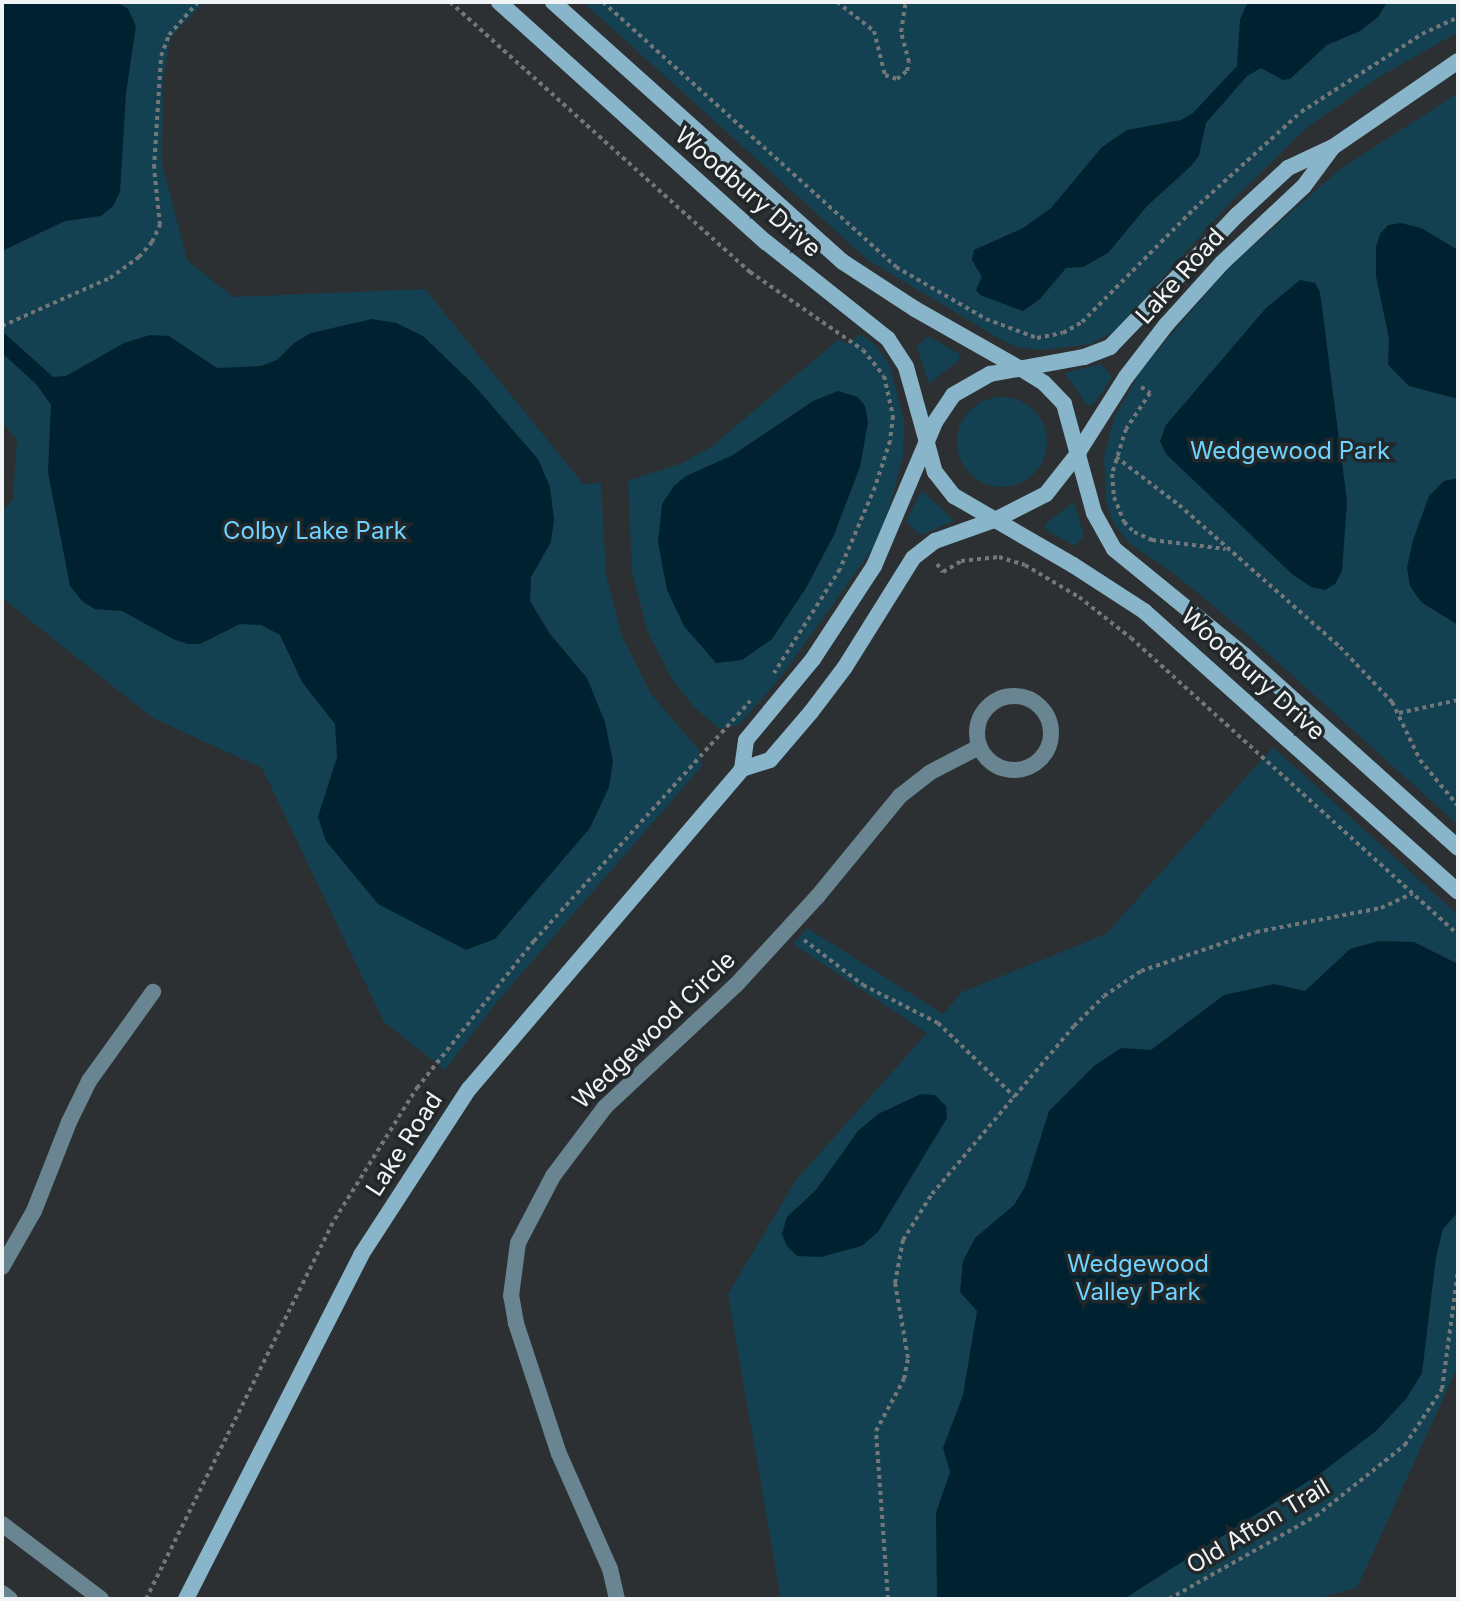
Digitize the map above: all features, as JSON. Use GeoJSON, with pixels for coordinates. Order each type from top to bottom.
{"type":"FeatureCollection","features":[{"type":"Feature","properties":{"kind":"main road","name":"Woodbury Drive"},"geometry":{"type":"LineString","coordinates":[[499,2],[766,242],[879,331],[898,352],[913,386],[927,442]]}},
{"type":"Feature","properties":{"kind":"main road","name":"Woodbury Drive"},"geometry":{"type":"LineString","coordinates":[[553,2],[823,245],[880,288],[1019,368]]}},
{"type":"Feature","properties":{"kind":"main road","name":"Lake Road"},"geometry":{"type":"LineString","coordinates":[[1019,368],[1084,357],[1110,347],[1288,168],[1333,147],[1458,61]]}},
{"type":"Feature","properties":{"kind":"main road","name":"Lake Road"},"geometry":{"type":"LineString","coordinates":[[1079,451],[1126,377],[1166,325],[1222,263],[1304,186],[1333,147]]}},
{"type":"Feature","properties":{"kind":"main road"},"geometry":{"type":"LineString","coordinates":[[1019,368],[1044,383],[1064,404],[1079,451],[1046,494],[995,520],[947,489],[935,472],[927,442],[940,411],[959,390],[990,374],[1019,368]]}},
{"type":"Feature","properties":{"kind":"main road","name":"Lake Road"},"geometry":{"type":"LineString","coordinates":[[742,769],[746,740],[813,659],[867,579],[927,442]]}},
{"type":"Feature","properties":{"kind":"main road","name":"Woodbury Drive"},"geometry":{"type":"LineString","coordinates":[[1079,451],[1103,534],[1124,558],[1236,648],[1458,848]]}},
{"type":"Feature","properties":{"kind":"main road","name":"Woodbury Drive"},"geometry":{"type":"LineString","coordinates":[[995,520],[1073,565],[1159,623],[1458,892]]}},
{"type":"Feature","properties":{"kind":"main road","name":"Lake Road"},"geometry":{"type":"LineString","coordinates":[[186,1599],[317,1337],[404,1185],[503,1045],[742,769],[770,760],[816,706],[913,558],[935,541],[995,520]]}},
{"type":"Feature","properties":{"kind":"street"},"geometry":{"type":"LineString","coordinates":[[1003,697],[1028,698],[1046,713],[1051,725],[1051,737],[1041,759],[1019,770],[995,765],[979,747],[978,723],[992,703],[1003,697]]}},
{"type":"Feature","properties":{"kind":"street","name":"Wedgewood Circle"},"geometry":{"type":"LineString","coordinates":[[617,1599],[610,1569],[559,1454],[516,1323],[511,1296],[518,1243],[553,1176],[605,1107],[736,985],[807,909],[900,796],[929,773],[979,747]]}},
{"type":"Feature","properties":{"kind":"street"},"geometry":{"type":"LineString","coordinates":[[2,1267],[34,1211],[69,1122],[89,1081],[153,992]]}},
{"type":"Feature","properties":{"kind":"street"},"geometry":{"type":"LineString","coordinates":[[2,1524],[101,1599]]}},
{"type":"Feature","properties":{"kind":"street"},"geometry":{"type":"LineString","coordinates":[[2,1593],[10,1599]]}},
{"type":"Feature","properties":{"kind":"path"},"geometry":{"type":"LineString","coordinates":[[2,326],[110,278],[139,257],[152,242],[160,216],[154,168],[161,56],[169,35],[198,2]]}},
{"type":"Feature","properties":{"kind":"path"},"geometry":{"type":"LineString","coordinates":[[450,2],[750,272],[858,346],[878,365],[889,388],[893,408],[884,462],[840,569],[800,636],[770,678]]}},
{"type":"Feature","properties":{"kind":"path"},"geometry":{"type":"LineString","coordinates":[[603,2],[896,267],[943,295],[1027,337],[1052,337],[1076,326],[1124,283],[1194,209],[1301,112],[1422,34],[1458,17]]}},
{"type":"Feature","properties":{"kind":"path"},"geometry":{"type":"LineString","coordinates":[[837,2],[874,31],[885,75],[897,79],[909,66],[900,24],[906,2]]}},
{"type":"Feature","properties":{"kind":"path"},"geometry":{"type":"LineString","coordinates":[[930,318],[943,295]]}},
{"type":"Feature","properties":{"kind":"path"},"geometry":{"type":"LineString","coordinates":[[878,365],[898,352]]}},
{"type":"Feature","properties":{"kind":"path"},"geometry":{"type":"LineString","coordinates":[[1150,393],[1129,424],[1116,457],[1112,484],[1124,522],[1134,532],[1152,540],[1227,549]]}},
{"type":"Feature","properties":{"kind":"path"},"geometry":{"type":"LineString","coordinates":[[1116,457],[1167,495],[1340,647],[1399,713],[1420,760],[1458,806]]}},
{"type":"Feature","properties":{"kind":"path"},"geometry":{"type":"LineString","coordinates":[[1103,534],[1124,522]]}},
{"type":"Feature","properties":{"kind":"path"},"geometry":{"type":"LineString","coordinates":[[943,572],[961,561],[995,557],[1025,565],[1062,586],[1131,638],[1458,934]]}},
{"type":"Feature","properties":{"kind":"path"},"geometry":{"type":"LineString","coordinates":[[1062,586],[1073,565]]}},
{"type":"Feature","properties":{"kind":"path"},"geometry":{"type":"LineString","coordinates":[[146,1599],[335,1219],[417,1088],[534,941],[756,695]]}},
{"type":"Feature","properties":{"kind":"path"},"geometry":{"type":"LineString","coordinates":[[1399,713],[1458,700]]}},
{"type":"Feature","properties":{"kind":"path"},"geometry":{"type":"LineString","coordinates":[[888,1599],[876,1431],[904,1379],[908,1358],[895,1283],[903,1240],[932,1194],[1074,1026],[1104,996],[1141,971],[1256,932],[1381,908],[1413,893]]}},
{"type":"Feature","properties":{"kind":"path"},"geometry":{"type":"LineString","coordinates":[[810,943],[863,985],[938,1023],[1015,1097]]}},
{"type":"Feature","properties":{"kind":"path","name":"Old Afton Trail"},"geometry":{"type":"LineString","coordinates":[[1169,1599],[1316,1516],[1384,1466],[1405,1445],[1442,1389],[1458,1271]]}},
{"type":"Feature","properties":{"kind":"green space","name":"Colby Lake Park"},"geometry":{"type":"Polygon","coordinates":[[[2,2],[205,2],[171,37],[163,80],[162,163],[187,260],[233,297],[425,289],[583,484],[601,483],[606,575],[622,636],[651,694],[699,750],[702,766],[496,1003],[445,1070],[384,1022],[262,768],[153,718],[2,598],[2,513],[13,499],[17,440],[2,421],[2,2]]]}},
{"type":"Feature","properties":{"kind":"green space"},"geometry":{"type":"Polygon","coordinates":[[[583,2],[1458,2],[1458,32],[1379,77],[1304,130],[1229,204],[1115,331],[1090,344],[1042,350],[1017,347],[1000,339],[868,260],[583,2]]]}},
{"type":"Feature","properties":{"kind":"green space","name":"Wedgewood Park"},"geometry":{"type":"Polygon","coordinates":[[[1458,93],[1458,825],[1239,627],[1177,576],[1129,543],[1114,524],[1106,502],[1104,457],[1115,416],[1142,369],[1228,268],[1339,170],[1458,93]]]}},
{"type":"Feature","properties":{"kind":"green space"},"geometry":{"type":"Polygon","coordinates":[[[860,334],[874,344],[890,365],[904,421],[903,457],[889,508],[873,548],[780,678],[739,725],[720,729],[694,707],[672,679],[647,630],[632,571],[628,481],[682,463],[711,447],[839,339],[848,344],[860,334]]]}},
{"type":"Feature","properties":{"kind":"green space"},"geometry":{"type":"Polygon","coordinates":[[[928,336],[959,354],[959,360],[929,384],[917,347],[928,336]]]}},
{"type":"Feature","properties":{"kind":"green space"},"geometry":{"type":"Polygon","coordinates":[[[1101,364],[1112,377],[1093,405],[1087,405],[1065,373],[1101,364]]]}},
{"type":"Feature","properties":{"kind":"green space"},"geometry":{"type":"Polygon","coordinates":[[[1002,397],[1019,400],[1034,410],[1044,425],[1047,442],[1044,459],[1034,474],[1019,484],[1002,487],[985,484],[970,474],[960,459],[957,442],[960,425],[970,410],[985,400],[1002,397]]]}},
{"type":"Feature","properties":{"kind":"green space"},"geometry":{"type":"Polygon","coordinates":[[[924,492],[954,521],[921,535],[906,522],[920,493],[924,492]]]}},
{"type":"Feature","properties":{"kind":"green space"},"geometry":{"type":"Polygon","coordinates":[[[1074,502],[1084,536],[1075,546],[1046,530],[1045,524],[1074,502]]]}},
{"type":"Feature","properties":{"kind":"green space","name":"Wedgewood Valley Park"},"geometry":{"type":"Polygon","coordinates":[[[1273,747],[1458,915],[1458,1366],[1357,1588],[1314,1599],[781,1599],[728,1294],[796,1180],[927,1033],[793,944],[807,928],[943,1014],[962,992],[1106,934],[1273,747]]]}},
{"type":"Feature","properties":{"kind":"shaded area"},"geometry":{"type":"Polygon","coordinates":[[[2,2],[117,2],[128,9],[136,26],[126,93],[120,192],[113,206],[101,216],[65,221],[2,251],[2,2]]]}},
{"type":"Feature","properties":{"kind":"shaded area"},"geometry":{"type":"Polygon","coordinates":[[[1248,2],[1387,2],[1378,17],[1360,31],[1327,45],[1290,79],[1283,80],[1261,68],[1247,76],[1206,123],[1199,156],[1147,206],[1108,253],[1083,267],[1066,268],[1040,299],[1023,311],[980,295],[976,290],[982,277],[972,260],[974,250],[1023,228],[1051,208],[1102,147],[1127,130],[1181,120],[1193,113],[1237,66],[1240,19],[1248,2]]]}},
{"type":"Feature","properties":{"kind":"shaded area"},"geometry":{"type":"Polygon","coordinates":[[[1401,223],[1421,228],[1458,250],[1458,399],[1409,386],[1388,365],[1389,339],[1376,276],[1376,247],[1380,234],[1388,225],[1401,223]]]}},
{"type":"Feature","properties":{"kind":"shaded area"},"geometry":{"type":"Polygon","coordinates":[[[1300,280],[1315,283],[1320,292],[1347,501],[1342,571],[1335,584],[1325,590],[1311,587],[1292,574],[1166,454],[1160,441],[1166,425],[1266,308],[1300,280]]]}},
{"type":"Feature","properties":{"kind":"shaded area"},"geometry":{"type":"Polygon","coordinates":[[[372,319],[396,323],[423,336],[473,384],[538,459],[550,487],[554,519],[551,542],[531,577],[530,601],[550,634],[587,678],[605,722],[613,761],[609,787],[590,828],[495,939],[466,950],[378,904],[326,841],[318,817],[337,757],[335,724],[302,682],[280,635],[261,625],[240,624],[200,644],[188,644],[122,611],[95,609],[83,602],[70,586],[48,472],[51,405],[37,385],[2,353],[2,331],[53,377],[66,376],[124,343],[150,335],[169,336],[217,368],[261,366],[277,360],[294,343],[311,333],[372,319]]]}},
{"type":"Feature","properties":{"kind":"shaded area"},"geometry":{"type":"Polygon","coordinates":[[[838,391],[858,397],[865,406],[868,422],[860,467],[834,535],[806,588],[772,639],[742,660],[716,663],[684,626],[667,590],[658,542],[662,504],[674,486],[686,476],[733,455],[813,401],[838,391]]]}},
{"type":"Feature","properties":{"kind":"shaded area"},"geometry":{"type":"Polygon","coordinates":[[[1458,478],[1458,625],[1421,602],[1410,586],[1407,568],[1413,540],[1429,496],[1444,481],[1458,478]]]}},
{"type":"Feature","properties":{"kind":"shaded area"},"geometry":{"type":"Polygon","coordinates":[[[1379,941],[1414,942],[1458,964],[1458,1212],[1443,1229],[1436,1257],[1422,1373],[1406,1399],[1376,1431],[1321,1473],[1124,1599],[937,1599],[936,1513],[950,1472],[943,1448],[963,1395],[977,1311],[960,1292],[963,1261],[975,1238],[1014,1205],[1025,1187],[1049,1111],[1094,1066],[1121,1048],[1151,1050],[1224,995],[1274,984],[1305,991],[1350,949],[1379,941]]]}},
{"type":"Feature","properties":{"kind":"shaded area"},"geometry":{"type":"Polygon","coordinates":[[[921,1094],[935,1095],[946,1106],[947,1118],[878,1232],[862,1246],[821,1257],[797,1256],[787,1246],[782,1234],[787,1217],[816,1190],[858,1131],[878,1114],[921,1094]]]}}]}
